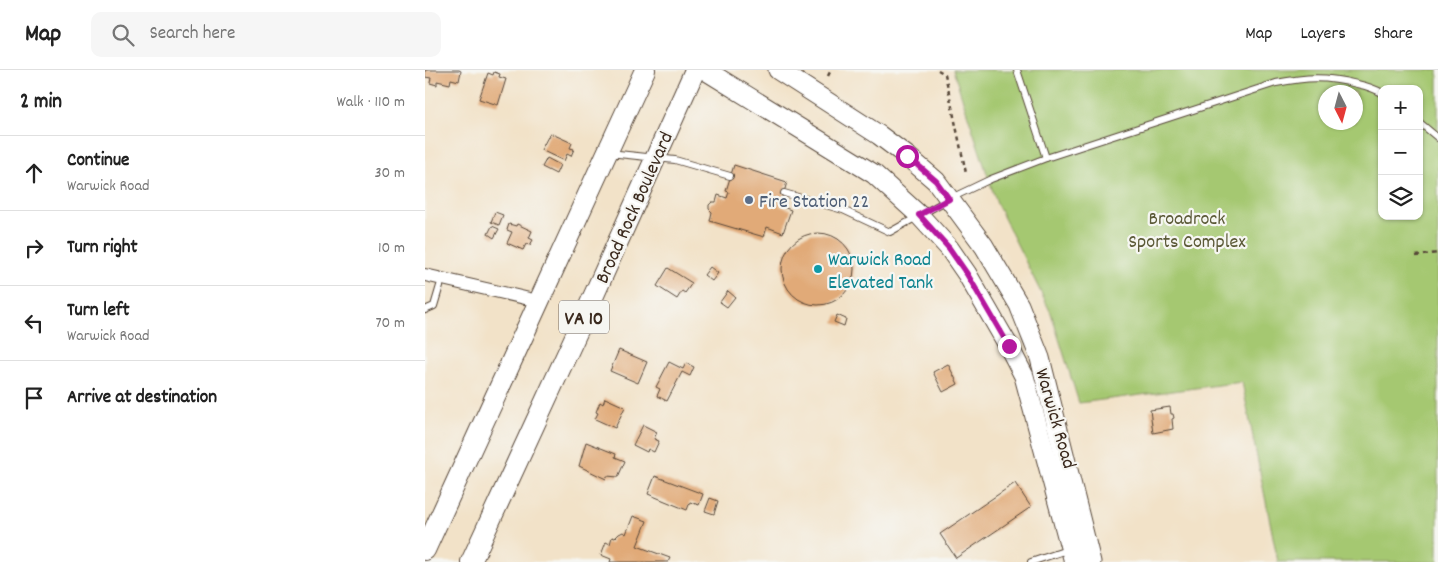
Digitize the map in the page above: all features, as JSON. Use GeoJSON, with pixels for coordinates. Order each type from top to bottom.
{"type":"FeatureCollection","features":[{"type":"Feature","properties":{"kind":"main road","name":"VA 10"},"geometry":{"type":"LineString","coordinates":[[425,550],[645,70]]}},
{"type":"Feature","properties":{"kind":"main road","name":"Broad Rock Boulevard"},"geometry":{"type":"LineString","coordinates":[[471,562],[695,70]]}},
{"type":"Feature","properties":{"kind":"main road","name":"Warwick Road"},"geometry":{"type":"LineString","coordinates":[[705,70],[874,174],[919,215],[949,248],[967,274],[1009,346],[1023,376],[1077,551],[1091,562]]}},
{"type":"Feature","properties":{"kind":"main road","name":"Warwick Road"},"geometry":{"type":"LineString","coordinates":[[779,70],[879,135],[907,156],[936,181],[984,246],[1019,305],[1040,358],[1077,551]]}},
{"type":"Feature","properties":{"kind":"street"},"geometry":{"type":"LineString","coordinates":[[425,275],[538,301]]}},
{"type":"Feature","properties":{"kind":"lane"},"geometry":{"type":"LineString","coordinates":[[1017,70],[1047,158]]}},
{"type":"Feature","properties":{"kind":"lane"},"geometry":{"type":"LineString","coordinates":[[784,193],[843,210],[890,232],[949,199],[991,179],[1047,158],[1276,83],[1305,78],[1329,77],[1378,90]]}},
{"type":"Feature","properties":{"kind":"lane"},"geometry":{"type":"LineString","coordinates":[[1423,125],[1438,138]]}},
{"type":"Feature","properties":{"kind":"lane"},"geometry":{"type":"LineString","coordinates":[[607,153],[675,160],[730,176]]}},
{"type":"Feature","properties":{"kind":"lane"},"geometry":{"type":"LineString","coordinates":[[425,310],[434,306],[443,279]]}},
{"type":"Feature","properties":{"kind":"lane"},"geometry":{"type":"LineString","coordinates":[[1031,562],[1077,551]]}},
{"type":"Feature","properties":{"kind":"path"},"geometry":{"type":"LineString","coordinates":[[828,76],[831,70]]}},
{"type":"Feature","properties":{"kind":"path"},"geometry":{"type":"LineString","coordinates":[[938,70],[945,74],[966,173]]}},
{"type":"Feature","properties":{"kind":"path"},"geometry":{"type":"LineString","coordinates":[[1416,256],[1438,253]]}},
{"type":"Feature","properties":{"kind":"green space","name":"Broadrock Sports Complex"},"geometry":{"type":"Polygon","coordinates":[[[953,70],[1438,70],[1438,562],[1278,562],[1242,382],[1079,403],[1051,313],[997,204],[953,70]]]}},
{"type":"Feature","properties":{"kind":"building"},"geometry":{"type":"Polygon","coordinates":[[[425,70],[461,71],[459,81],[451,79],[450,84],[437,81],[437,85],[430,83],[431,78],[425,77],[425,70]]]}},
{"type":"Feature","properties":{"kind":"building"},"geometry":{"type":"Polygon","coordinates":[[[494,72],[500,74],[499,77],[506,79],[498,105],[479,99],[488,73],[493,75],[494,72]]]}},
{"type":"Feature","properties":{"kind":"building"},"geometry":{"type":"Polygon","coordinates":[[[550,133],[572,143],[570,148],[574,149],[571,156],[567,154],[564,161],[541,150],[550,133]]]}},
{"type":"Feature","properties":{"kind":"building"},"geometry":{"type":"Polygon","coordinates":[[[547,158],[560,165],[556,174],[542,167],[547,158]]]}},
{"type":"Feature","properties":{"kind":"building","name":"Fire Station 22"},"geometry":{"type":"Polygon","coordinates":[[[734,165],[787,182],[780,206],[791,210],[783,233],[767,227],[764,237],[710,221],[712,212],[709,209],[709,205],[712,202],[716,202],[718,195],[727,198],[729,192],[726,191],[734,165]]]}},
{"type":"Feature","properties":{"kind":"building"},"geometry":{"type":"Polygon","coordinates":[[[495,212],[503,215],[499,225],[491,222],[495,212]]]}},
{"type":"Feature","properties":{"kind":"building"},"geometry":{"type":"Polygon","coordinates":[[[509,224],[516,226],[517,224],[532,231],[529,238],[533,240],[530,245],[526,244],[523,250],[507,243],[512,232],[507,230],[509,224]]]}},
{"type":"Feature","properties":{"kind":"building"},"geometry":{"type":"Polygon","coordinates":[[[492,226],[499,229],[494,238],[488,234],[492,226]]]}},
{"type":"Feature","properties":{"kind":"building","name":"Warwick Road Elevated Tank"},"geometry":{"type":"Polygon","coordinates":[[[818,233],[838,239],[848,249],[854,269],[848,289],[838,299],[818,305],[798,299],[788,289],[782,269],[788,249],[798,239],[818,233]]]}},
{"type":"Feature","properties":{"kind":"building"},"geometry":{"type":"Polygon","coordinates":[[[710,267],[718,273],[712,281],[704,275],[710,267]]]}},
{"type":"Feature","properties":{"kind":"building"},"geometry":{"type":"Polygon","coordinates":[[[668,268],[692,283],[685,293],[682,291],[677,299],[657,286],[668,268]]]}},
{"type":"Feature","properties":{"kind":"building"},"geometry":{"type":"Polygon","coordinates":[[[728,291],[735,297],[727,307],[720,302],[728,291]]]}},
{"type":"Feature","properties":{"kind":"building"},"geometry":{"type":"Polygon","coordinates":[[[837,315],[846,319],[844,326],[834,322],[837,315]]]}},
{"type":"Feature","properties":{"kind":"building"},"geometry":{"type":"Polygon","coordinates":[[[619,350],[647,362],[638,383],[610,371],[619,350]]]}},
{"type":"Feature","properties":{"kind":"building"},"geometry":{"type":"Polygon","coordinates":[[[669,362],[683,369],[686,363],[694,367],[690,376],[682,372],[667,401],[657,396],[660,389],[656,387],[669,362]]]}},
{"type":"Feature","properties":{"kind":"building"},"geometry":{"type":"Polygon","coordinates":[[[948,364],[958,384],[943,392],[933,372],[948,364]]]}},
{"type":"Feature","properties":{"kind":"building"},"geometry":{"type":"Polygon","coordinates":[[[605,398],[625,407],[615,428],[595,419],[600,402],[603,404],[605,398]]]}},
{"type":"Feature","properties":{"kind":"building"},"geometry":{"type":"Polygon","coordinates":[[[1170,407],[1174,418],[1172,419],[1173,429],[1153,433],[1150,410],[1170,407]]]}},
{"type":"Feature","properties":{"kind":"building"},"geometry":{"type":"Polygon","coordinates":[[[643,425],[657,432],[654,439],[659,441],[654,452],[648,449],[647,452],[633,445],[643,425]]]}},
{"type":"Feature","properties":{"kind":"building"},"geometry":{"type":"Polygon","coordinates":[[[586,442],[616,454],[615,457],[625,461],[618,477],[607,476],[606,479],[579,466],[586,442]]]}},
{"type":"Feature","properties":{"kind":"building"},"geometry":{"type":"Polygon","coordinates":[[[655,476],[703,494],[699,505],[690,502],[687,510],[648,494],[655,476]]]}},
{"type":"Feature","properties":{"kind":"building"},"geometry":{"type":"Polygon","coordinates":[[[1015,483],[1031,507],[956,558],[940,534],[1015,483]]]}},
{"type":"Feature","properties":{"kind":"building"},"geometry":{"type":"Polygon","coordinates":[[[710,498],[718,501],[714,514],[705,511],[710,498]]]}},
{"type":"Feature","properties":{"kind":"building"},"geometry":{"type":"Polygon","coordinates":[[[633,516],[647,521],[637,546],[670,558],[668,562],[610,562],[611,559],[601,555],[606,542],[610,544],[612,537],[615,538],[623,532],[626,534],[633,516]]]}},
{"type":"Feature","properties":{"kind":"place","name":"Fire Station 22"},"geometry":{"type":"Point","coordinates":[749,200]}},
{"type":"Feature","properties":{"kind":"place","name":"Warwick Road Elevated Tank"},"geometry":{"type":"Point","coordinates":[818,269]}},
{"type":"Feature","properties":{"kind":"route"},"geometry":{"type":"LineString","coordinates":[[907,156],[936,181],[949,199],[919,215],[949,248],[967,274],[1009,346]]}}]}
